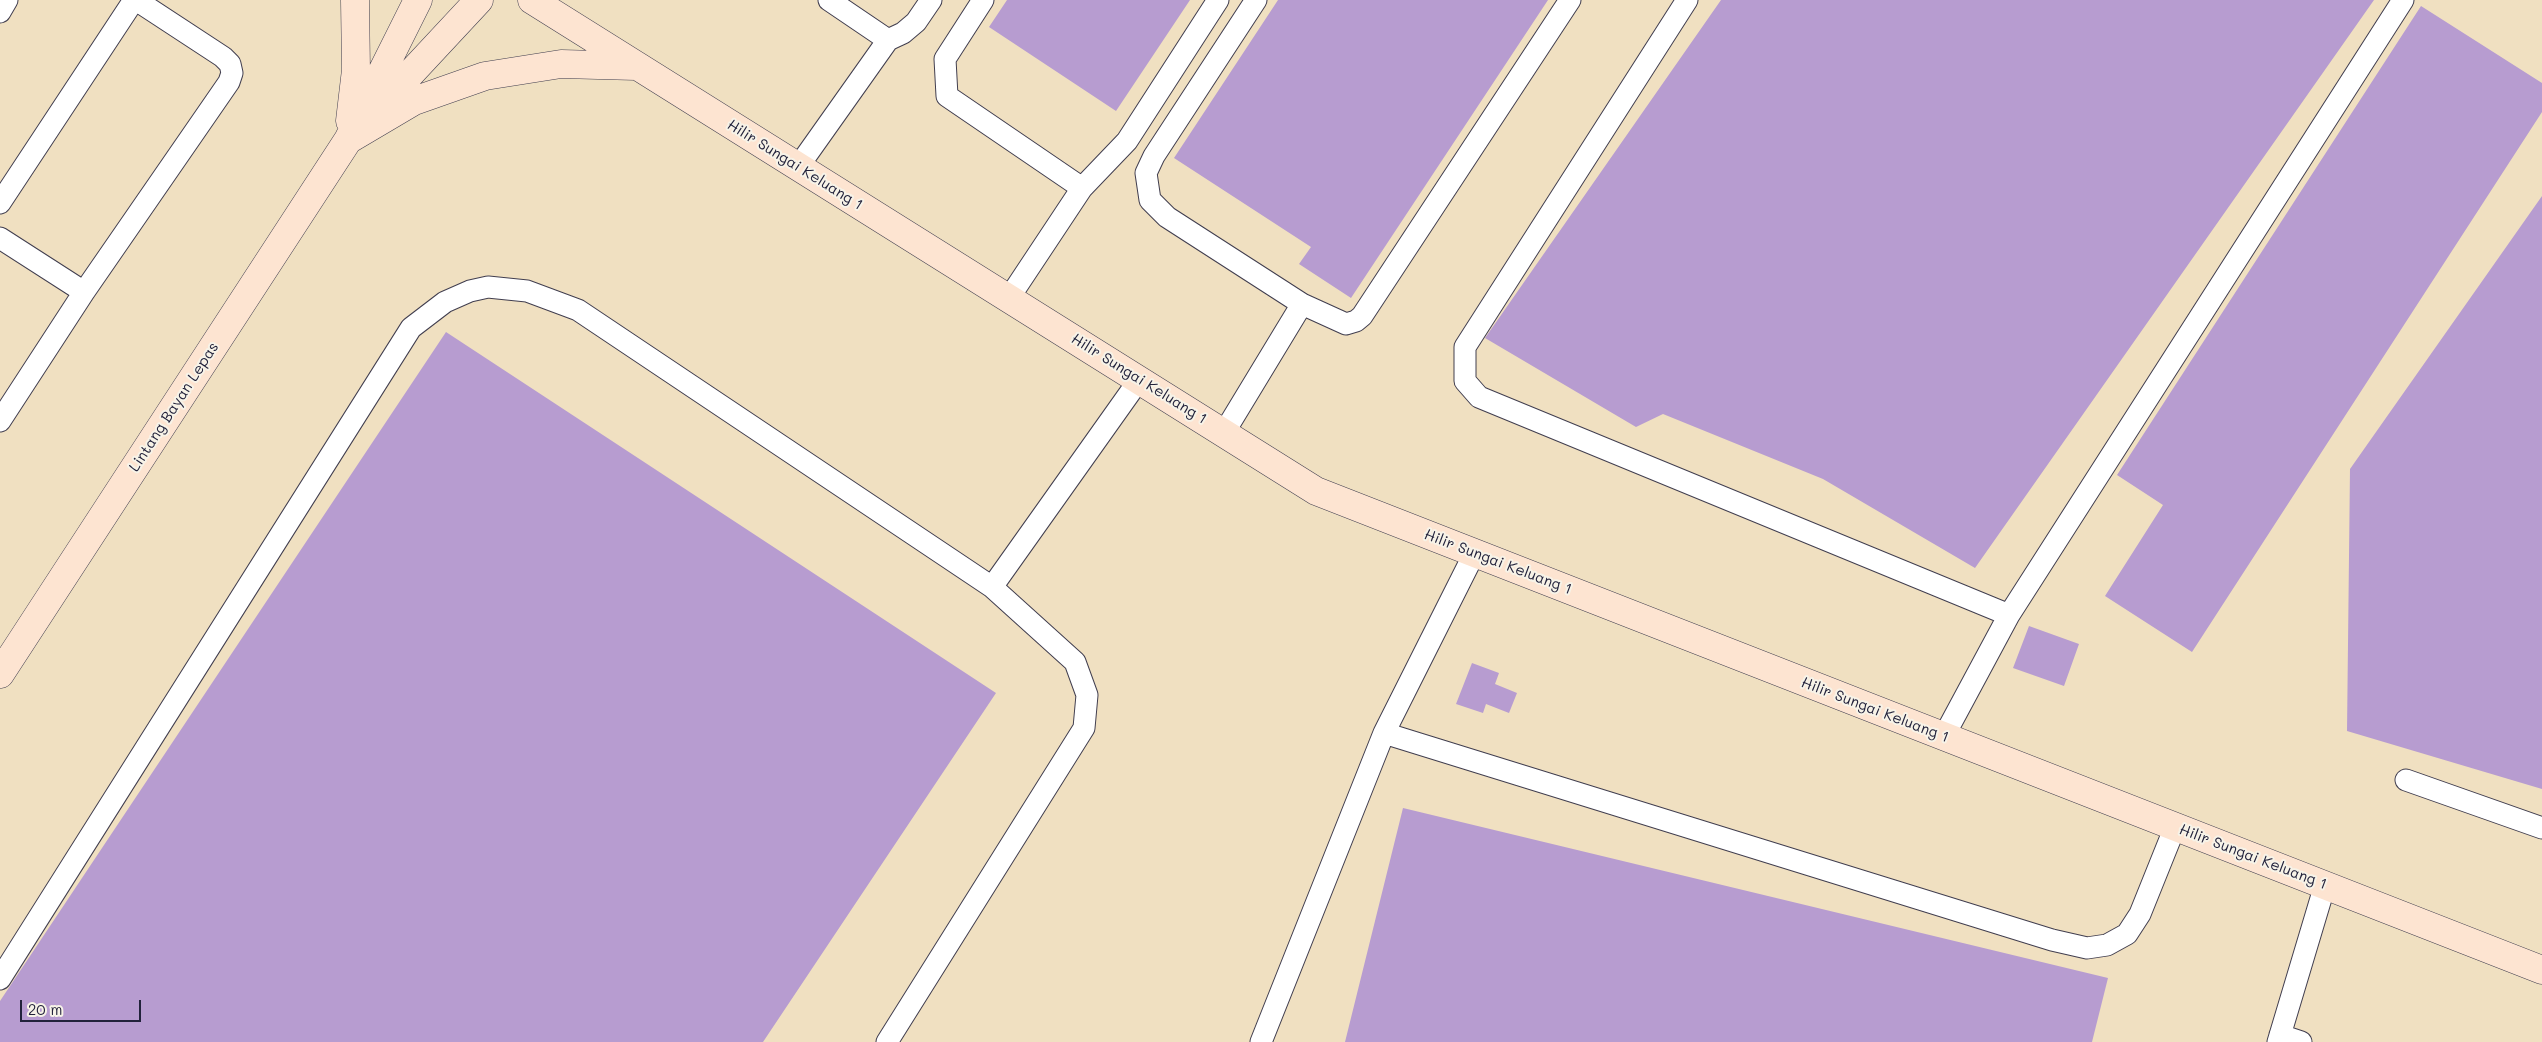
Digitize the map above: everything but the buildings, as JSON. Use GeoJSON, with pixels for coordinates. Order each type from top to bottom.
{"type":"FeatureCollection","features":[{"type":"Feature","properties":{"kind":"street"},"geometry":{"type":"LineString","coordinates":[[348,140],[356,70],[355,0]]}},
{"type":"Feature","properties":{"kind":"street","name":"Lintang Bayan Lepas"},"geometry":{"type":"LineString","coordinates":[[0,674],[348,140],[418,0]]}},
{"type":"Feature","properties":{"kind":"street","name":"Lintang Bayan Lepas"},"geometry":{"type":"LineString","coordinates":[[348,140],[480,0]]}},
{"type":"Feature","properties":{"kind":"street","name":"Hilir Sungai Keluang 1"},"geometry":{"type":"LineString","coordinates":[[532,0],[1316,490],[2542,970]]}},
{"type":"Feature","properties":{"kind":"street"},"geometry":{"type":"LineString","coordinates":[[348,140],[414,102],[485,76],[561,64],[637,66]]}},
{"type":"Feature","properties":{"kind":"lane"},"geometry":{"type":"LineString","coordinates":[[0,12],[7,0]]}},
{"type":"Feature","properties":{"kind":"lane"},"geometry":{"type":"LineString","coordinates":[[0,203],[135,0],[223,56],[230,64],[232,73],[229,82],[84,292],[0,421]]}},
{"type":"Feature","properties":{"kind":"lane"},"geometry":{"type":"LineString","coordinates":[[829,0],[888,40]]}},
{"type":"Feature","properties":{"kind":"lane"},"geometry":{"type":"LineString","coordinates":[[798,167],[888,40],[903,33],[916,22],[931,0]]}},
{"type":"Feature","properties":{"kind":"lane"},"geometry":{"type":"LineString","coordinates":[[983,0],[945,59],[947,96],[1082,188]]}},
{"type":"Feature","properties":{"kind":"lane"},"geometry":{"type":"LineString","coordinates":[[1009,298],[1082,188],[1127,141],[1218,0]]}},
{"type":"Feature","properties":{"kind":"lane"},"geometry":{"type":"LineString","coordinates":[[1256,0],[1154,156],[1146,172],[1150,200],[1167,217],[1302,304],[1346,324],[1356,322],[1362,316],[1570,0]]}},
{"type":"Feature","properties":{"kind":"lane"},"geometry":{"type":"LineString","coordinates":[[1687,0],[1465,347],[1465,380],[1479,397],[2009,615]]}},
{"type":"Feature","properties":{"kind":"lane"},"geometry":{"type":"LineString","coordinates":[[1944,736],[2009,615],[2403,0]]}},
{"type":"Feature","properties":{"kind":"lane"},"geometry":{"type":"LineString","coordinates":[[0,238],[84,292]]}},
{"type":"Feature","properties":{"kind":"lane"},"geometry":{"type":"LineString","coordinates":[[0,979],[411,328],[445,302],[470,291],[488,288],[527,291],[578,310],[992,587],[1075,662],[1087,695],[1084,728],[886,1042]]}},
{"type":"Feature","properties":{"kind":"lane"},"geometry":{"type":"LineString","coordinates":[[1224,431],[1302,304]]}},
{"type":"Feature","properties":{"kind":"lane"},"geometry":{"type":"LineString","coordinates":[[992,587],[1139,380]]}},
{"type":"Feature","properties":{"kind":"lane"},"geometry":{"type":"LineString","coordinates":[[1261,1042],[1384,733],[1475,552]]}},
{"type":"Feature","properties":{"kind":"lane"},"geometry":{"type":"LineString","coordinates":[[1384,733],[2052,940],[2087,948],[2107,945],[2127,934],[2140,914],[2175,827]]}},
{"type":"Feature","properties":{"kind":"lane"},"geometry":{"type":"LineString","coordinates":[[2406,780],[2542,828]]}},
{"type":"Feature","properties":{"kind":"lane"},"geometry":{"type":"LineString","coordinates":[[2301,1042],[2279,1040],[2325,885]]}}]}
